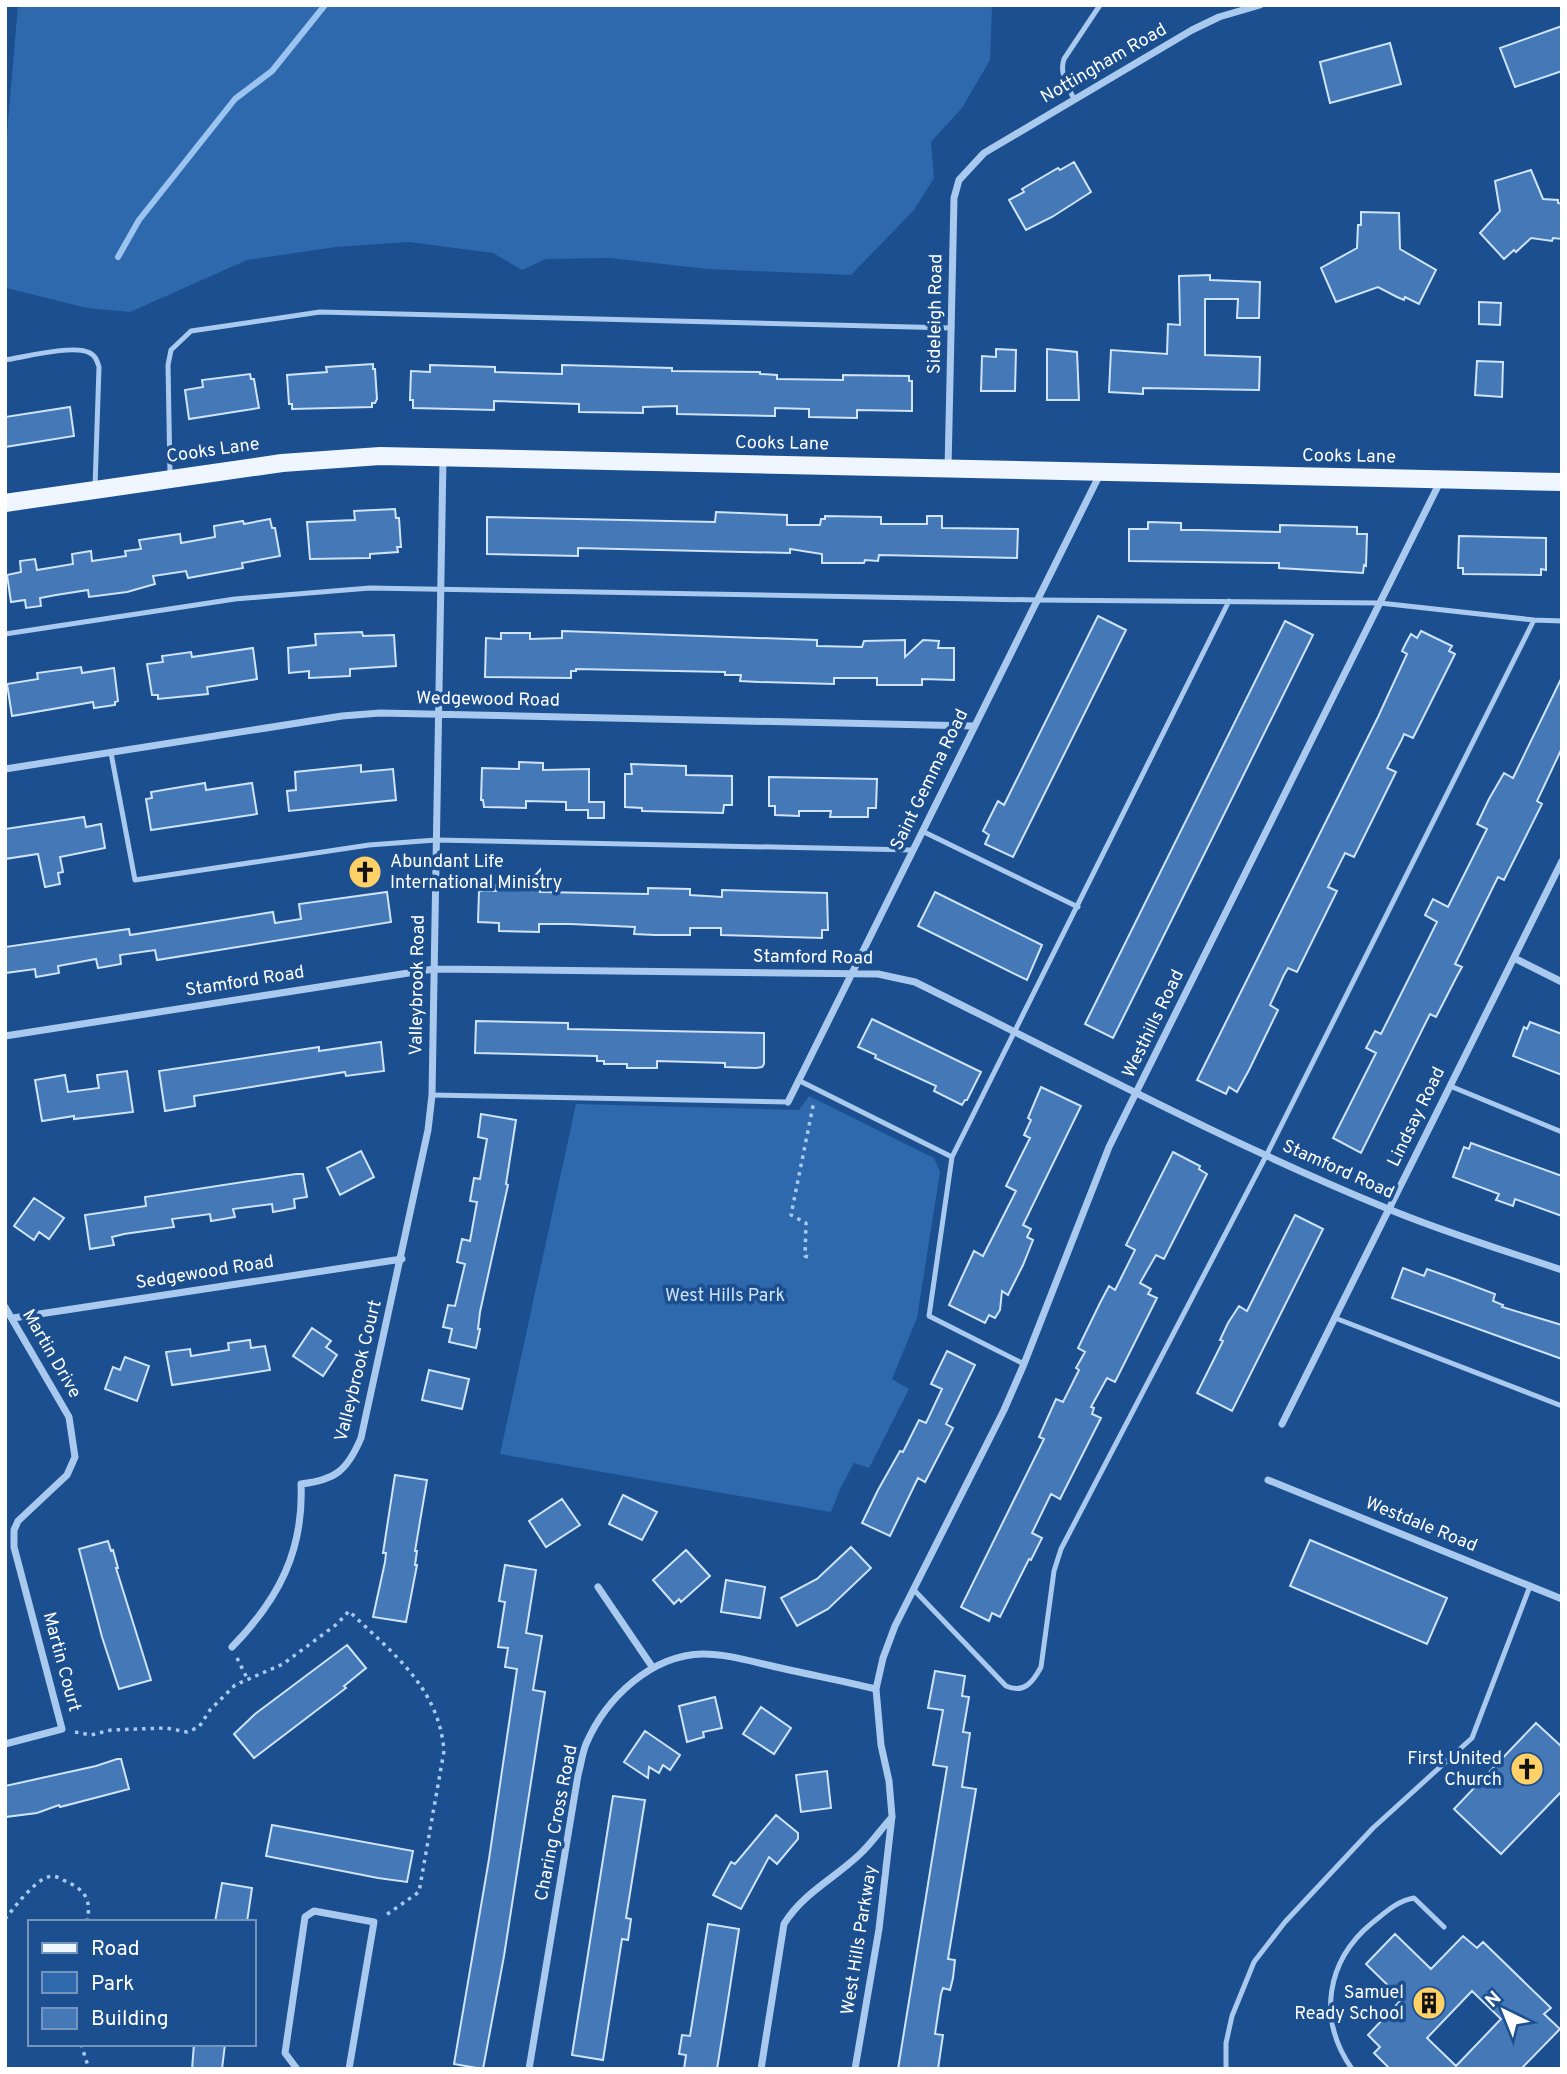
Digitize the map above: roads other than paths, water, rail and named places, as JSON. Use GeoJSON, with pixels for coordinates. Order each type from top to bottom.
{"type":"FeatureCollection","features":[{"type":"Feature","properties":{"kind":"main road","name":"Cooks Lane"},"geometry":{"type":"LineString","coordinates":[[5,503],[282,463],[380,456],[1562,482]]}},
{"type":"Feature","properties":{"kind":"street","name":"Nottingham Road"},"geometry":{"type":"LineString","coordinates":[[971,165],[984,153],[1219,16],[1260,5]]}},
{"type":"Feature","properties":{"kind":"street","name":"Sideleigh Road"},"geometry":{"type":"LineString","coordinates":[[948,469],[954,198],[959,180],[971,165]]}},
{"type":"Feature","properties":{"kind":"street","name":"Valleybrook Road"},"geometry":{"type":"LineString","coordinates":[[402,1259],[428,1130],[432,1095],[443,457]]}},
{"type":"Feature","properties":{"kind":"street","name":"Saint Gemma Road"},"geometry":{"type":"LineString","coordinates":[[788,1102],[1101,471]]}},
{"type":"Feature","properties":{"kind":"street","name":"Westhills Road"},"geometry":{"type":"LineString","coordinates":[[914,1590],[1024,1364],[1109,1147],[1441,480]]}},
{"type":"Feature","properties":{"kind":"street","name":"Wedgewood Road"},"geometry":{"type":"LineString","coordinates":[[5,769],[342,716],[380,713],[974,726]]}},
{"type":"Feature","properties":{"kind":"street","name":"Lindsay Road"},"geometry":{"type":"LineString","coordinates":[[1282,1424],[1562,861]]}},
{"type":"Feature","properties":{"kind":"street"},"geometry":{"type":"LineString","coordinates":[[1514,958],[1562,982]]}},
{"type":"Feature","properties":{"kind":"street","name":"Stamford Road"},"geometry":{"type":"LineString","coordinates":[[5,1036],[434,969],[878,974],[915,982],[1266,1156],[1389,1210],[1562,1270]]}},
{"type":"Feature","properties":{"kind":"street","name":"Sedgewood Road"},"geometry":{"type":"LineString","coordinates":[[13,1318],[402,1259]]}},
{"type":"Feature","properties":{"kind":"street","name":"Valleybrook Court"},"geometry":{"type":"LineString","coordinates":[[232,1647],[279,1589],[299,1532],[300,1484],[332,1478],[344,1468],[358,1446],[402,1259]]}},
{"type":"Feature","properties":{"kind":"street","name":"Martin Drive"},"geometry":{"type":"LineString","coordinates":[[5,1307],[69,1417]]}},
{"type":"Feature","properties":{"kind":"street","name":"Martin Court"},"geometry":{"type":"LineString","coordinates":[[5,1744],[62,1729],[10,1548],[18,1521],[67,1475],[75,1457],[69,1417]]}},
{"type":"Feature","properties":{"kind":"street","name":"Westdale Road"},"geometry":{"type":"LineString","coordinates":[[1268,1480],[1562,1599]]}},
{"type":"Feature","properties":{"kind":"street"},"geometry":{"type":"LineString","coordinates":[[598,1587],[653,1668]]}},
{"type":"Feature","properties":{"kind":"street","name":"West Hills Parkway"},"geometry":{"type":"LineString","coordinates":[[855,2069],[879,1929],[892,1816],[876,1689],[891,1637],[914,1590]]}},
{"type":"Feature","properties":{"kind":"street","name":"Charing Cross Road"},"geometry":{"type":"LineString","coordinates":[[529,2069],[578,1775],[586,1745],[601,1717],[618,1696],[653,1668],[677,1658],[703,1654],[732,1657],[876,1689]]}},
{"type":"Feature","properties":{"kind":"street","name":"West Hills Parkway"},"geometry":{"type":"LineString","coordinates":[[761,2069],[784,1924],[806,1896],[859,1855],[892,1816]]}},
{"type":"Feature","properties":{"kind":"street"},"geometry":{"type":"LineString","coordinates":[[297,2069],[285,2053],[305,1917],[314,1911],[374,1922],[349,2069]]}},
{"type":"Feature","properties":{"kind":"lane"},"geometry":{"type":"LineString","coordinates":[[1074,99],[1063,76],[1062,66],[1100,5]]}},
{"type":"Feature","properties":{"kind":"lane"},"geometry":{"type":"LineString","coordinates":[[170,478],[168,366],[171,350],[191,331],[320,312],[952,328]]}},
{"type":"Feature","properties":{"kind":"lane"},"geometry":{"type":"LineString","coordinates":[[5,360],[77,350],[90,352],[96,357],[99,367],[95,490]]}},
{"type":"Feature","properties":{"kind":"lane"},"geometry":{"type":"LineString","coordinates":[[5,634],[235,599],[370,587],[1037,600],[1380,603],[1534,621],[1562,621]]}},
{"type":"Feature","properties":{"kind":"lane"},"geometry":{"type":"LineString","coordinates":[[1024,1364],[929,1316],[953,1157],[1230,601]]}},
{"type":"Feature","properties":{"kind":"lane"},"geometry":{"type":"LineString","coordinates":[[914,1590],[1006,1686],[1015,1689],[1026,1687],[1034,1679],[1041,1667],[1054,1571],[1061,1549],[1266,1156],[1534,621]]}},
{"type":"Feature","properties":{"kind":"lane"},"geometry":{"type":"LineString","coordinates":[[111,753],[135,880],[369,845],[436,840],[913,850]]}},
{"type":"Feature","properties":{"kind":"lane"},"geometry":{"type":"LineString","coordinates":[[922,831],[1078,907]]}},
{"type":"Feature","properties":{"kind":"lane"},"geometry":{"type":"LineString","coordinates":[[798,1080],[953,1157]]}},
{"type":"Feature","properties":{"kind":"lane"},"geometry":{"type":"LineString","coordinates":[[1450,1086],[1562,1132]]}},
{"type":"Feature","properties":{"kind":"lane"},"geometry":{"type":"LineString","coordinates":[[432,1095],[788,1102]]}},
{"type":"Feature","properties":{"kind":"lane"},"geometry":{"type":"LineString","coordinates":[[1335,1318],[1562,1406]]}},
{"type":"Feature","properties":{"kind":"lane"},"geometry":{"type":"LineString","coordinates":[[1226,2069],[1226,2043],[1232,2016],[1254,1962],[1285,1922],[1373,1828],[1472,1738],[1530,1586]]}},
{"type":"Feature","properties":{"kind":"lane"},"geometry":{"type":"LineString","coordinates":[[1352,2069],[1340,2052],[1332,2027],[1330,2004],[1334,1976],[1348,1948],[1366,1928],[1401,1900],[1414,1898],[1444,1927]]}},
{"type":"Feature","properties":{"kind":"waterway"},"geometry":{"type":"LineString","coordinates":[[118,257],[139,220],[235,99],[272,71],[325,5]]}},
{"type":"Feature","properties":{"kind":"place","name":"Abundant Life International Ministry"},"geometry":{"type":"Point","coordinates":[365,872]}},
{"type":"Feature","properties":{"kind":"place","name":"First United Church"},"geometry":{"type":"Point","coordinates":[1527,1769]}},
{"type":"Feature","properties":{"kind":"place","name":"Samuel Ready School"},"geometry":{"type":"Point","coordinates":[1429,2003]}},
{"type":"Feature","properties":{"kind":"park label","name":"West Hills Park"},"geometry":{"type":"Point","coordinates":[725,1296]}}]}
